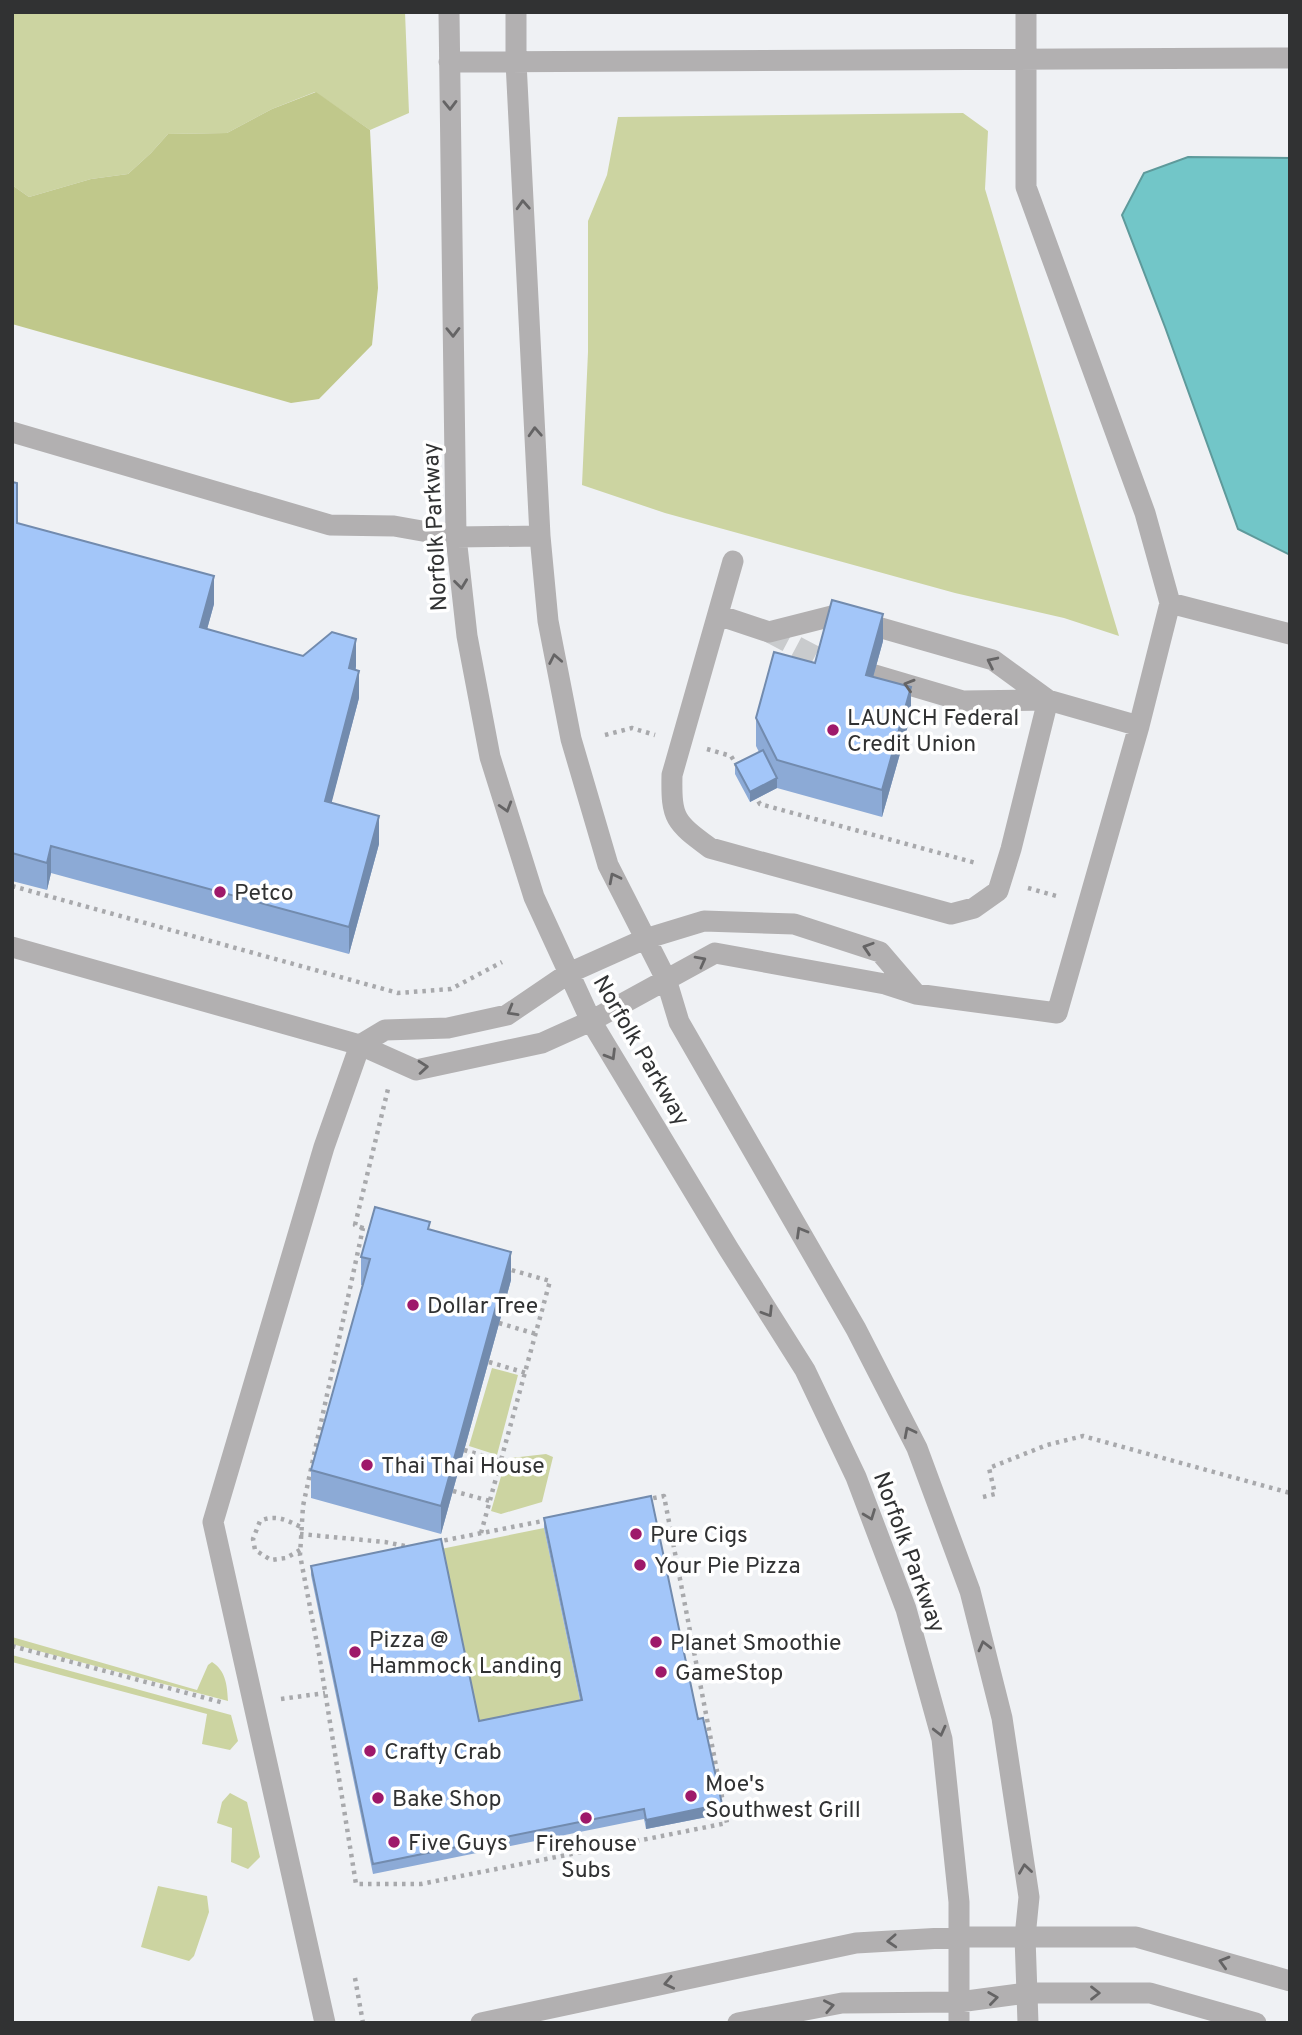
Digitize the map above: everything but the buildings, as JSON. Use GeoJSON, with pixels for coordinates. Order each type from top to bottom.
{"type":"FeatureCollection","features":[{"type":"Feature","properties":{"kind":"street","name":"Norfolk Parkway"},"geometry":{"type":"LineString","coordinates":[[449,12],[456,537],[467,636],[490,757],[534,897],[591,1021],[805,1370],[856,1478],[906,1609],[942,1739],[959,1902],[959,2013]]}},
{"type":"Feature","properties":{"kind":"street","name":"Norfolk Parkway"},"geometry":{"type":"LineString","coordinates":[[516,12],[516,62],[540,536],[548,621],[571,739],[608,865],[666,979],[679,1022],[856,1329],[922,1461],[970,1591],[1002,1718],[1029,1896],[1025,1937],[1028,2023]]}},
{"type":"Feature","properties":{"kind":"street"},"geometry":{"type":"LineString","coordinates":[[12,947],[360,1045],[416,1070],[542,1043],[591,1021],[715,953],[885,984],[916,994],[1057,1013],[1139,726],[1170,603],[1145,513],[1026,187],[1026,12]]}},
{"type":"Feature","properties":{"kind":"street"},"geometry":{"type":"LineString","coordinates":[[449,62],[1290,58]]}},
{"type":"Feature","properties":{"kind":"street"},"geometry":{"type":"LineString","coordinates":[[12,432],[330,525],[394,526],[456,537],[540,536]]}},
{"type":"Feature","properties":{"kind":"street"},"geometry":{"type":"LineString","coordinates":[[733,561],[671,775],[671,805],[683,828],[710,848],[951,914],[974,908],[998,891],[1048,700]]}},
{"type":"Feature","properties":{"kind":"street"},"geometry":{"type":"LineString","coordinates":[[1170,603],[1290,635]]}},
{"type":"Feature","properties":{"kind":"street"},"geometry":{"type":"LineString","coordinates":[[718,615],[769,632],[836,615],[993,660],[1048,700]]}},
{"type":"Feature","properties":{"kind":"street"},"geometry":{"type":"LineString","coordinates":[[875,675],[963,701],[1048,700],[1139,726]]}},
{"type":"Feature","properties":{"kind":"street"},"geometry":{"type":"LineString","coordinates":[[326,2023],[213,1522],[324,1147],[360,1045],[385,1030],[449,1028],[507,1016],[569,973],[645,939],[704,921],[794,924],[880,952],[916,994]]}},
{"type":"Feature","properties":{"kind":"street"},"geometry":{"type":"LineString","coordinates":[[481,2023],[856,1943],[960,1937],[1136,1937],[1290,1980]]}},
{"type":"Feature","properties":{"kind":"street"},"geometry":{"type":"LineString","coordinates":[[738,2023],[842,2003],[959,2013],[1027,1993],[1150,1993],[1256,2023]]}},
{"type":"Feature","properties":{"kind":"path"},"geometry":{"type":"LineString","coordinates":[[605,735],[632,728],[731,756],[743,775]]}},
{"type":"Feature","properties":{"kind":"path"},"geometry":{"type":"LineString","coordinates":[[748,785],[760,804],[973,862],[1017,884],[1061,898]]}},
{"type":"Feature","properties":{"kind":"path"},"geometry":{"type":"LineString","coordinates":[[12,886],[398,993],[451,989],[502,962]]}},
{"type":"Feature","properties":{"kind":"path"},"geometry":{"type":"LineString","coordinates":[[391,1030],[392,991]]}},
{"type":"Feature","properties":{"kind":"path"},"geometry":{"type":"LineString","coordinates":[[377,1232],[355,1226],[388,1096],[390,1058]]}},
{"type":"Feature","properties":{"kind":"path"},"geometry":{"type":"LineString","coordinates":[[363,1228],[303,1506],[300,1534],[300,1550],[356,1884],[421,1884],[727,1823],[664,1496],[638,1502]]}},
{"type":"Feature","properties":{"kind":"path"},"geometry":{"type":"LineString","coordinates":[[481,1533],[550,1281],[497,1266]]}},
{"type":"Feature","properties":{"kind":"path"},"geometry":{"type":"LineString","coordinates":[[499,1323],[536,1334]]}},
{"type":"Feature","properties":{"kind":"path"},"geometry":{"type":"LineString","coordinates":[[489,1362],[526,1373]]}},
{"type":"Feature","properties":{"kind":"path"},"geometry":{"type":"LineString","coordinates":[[983,1497],[995,1494],[989,1468],[1048,1445],[1083,1436],[1290,1493]]}},
{"type":"Feature","properties":{"kind":"path"},"geometry":{"type":"LineString","coordinates":[[464,1450],[501,1461]]}},
{"type":"Feature","properties":{"kind":"path"},"geometry":{"type":"LineString","coordinates":[[453,1491],[490,1501]]}},
{"type":"Feature","properties":{"kind":"path"},"geometry":{"type":"LineString","coordinates":[[300,1550],[286,1558],[271,1560],[255,1550],[253,1539],[260,1521],[271,1517],[284,1519],[301,1527]]}},
{"type":"Feature","properties":{"kind":"path"},"geometry":{"type":"LineString","coordinates":[[434,1543],[559,1517]]}},
{"type":"Feature","properties":{"kind":"path"},"geometry":{"type":"LineString","coordinates":[[300,1534],[410,1547],[422,1545]]}},
{"type":"Feature","properties":{"kind":"path"},"geometry":{"type":"LineString","coordinates":[[12,1647],[231,1705],[325,1693]]}},
{"type":"Feature","properties":{"kind":"path"},"geometry":{"type":"LineString","coordinates":[[355,1978],[363,2023]]}},
{"type":"Feature","properties":{"kind":"green space"},"geometry":{"type":"Polygon","coordinates":[[[12,12],[405,12],[409,113],[370,130],[315,92],[272,109],[227,133],[168,134],[128,174],[91,179],[29,197],[12,185],[12,12]]]}},
{"type":"Feature","properties":{"kind":"green space"},"geometry":{"type":"Polygon","coordinates":[[[316,92],[370,130],[378,288],[372,345],[319,399],[291,403],[12,324],[12,185],[29,197],[91,179],[128,174],[168,134],[227,133],[272,109],[316,92]]]}},
{"type":"Feature","properties":{"kind":"green space"},"geometry":{"type":"Polygon","coordinates":[[[963,113],[988,131],[985,189],[1119,636],[1064,618],[955,593],[665,513],[582,485],[588,352],[588,221],[607,175],[618,117],[963,113]]]}},
{"type":"Feature","properties":{"kind":"green space"},"geometry":{"type":"Polygon","coordinates":[[[492,1368],[518,1375],[497,1455],[469,1446],[492,1368]]]}},
{"type":"Feature","properties":{"kind":"green space"},"geometry":{"type":"Polygon","coordinates":[[[546,1454],[553,1457],[542,1502],[501,1514],[491,1511],[504,1466],[511,1458],[546,1454]]]}},
{"type":"Feature","properties":{"kind":"green space"},"geometry":{"type":"Polygon","coordinates":[[[544,1528],[582,1710],[479,1731],[441,1549],[544,1528]]]}},
{"type":"Feature","properties":{"kind":"green space"},"geometry":{"type":"Polygon","coordinates":[[[12,1637],[197,1690],[208,1665],[212,1662],[223,1674],[228,1701],[12,1644],[12,1637]]]}},
{"type":"Feature","properties":{"kind":"green space"},"geometry":{"type":"Polygon","coordinates":[[[12,1655],[231,1715],[238,1741],[230,1750],[202,1744],[207,1714],[12,1662],[12,1655]]]}},
{"type":"Feature","properties":{"kind":"green space"},"geometry":{"type":"Polygon","coordinates":[[[230,1793],[247,1802],[260,1857],[248,1869],[231,1862],[232,1828],[217,1823],[222,1802],[230,1793]]]}},
{"type":"Feature","properties":{"kind":"green space"},"geometry":{"type":"Polygon","coordinates":[[[158,1886],[207,1896],[209,1912],[194,1956],[189,1961],[141,1947],[158,1886]]]}},
{"type":"Feature","properties":{"kind":"water"},"geometry":{"type":"Polygon","coordinates":[[[1188,157],[1290,158],[1290,555],[1238,529],[1122,215],[1144,173],[1188,157]]]}},
{"type":"Feature","properties":{"kind":"tunnel"},"geometry":{"type":"LineString","coordinates":[[769,632],[820,659],[843,665]]}},
{"type":"Feature","properties":{"kind":"place","name":"LAUNCH Federal Credit Union"},"geometry":{"type":"Point","coordinates":[833,730]}},
{"type":"Feature","properties":{"kind":"place","name":"Petco"},"geometry":{"type":"Point","coordinates":[220,892]}},
{"type":"Feature","properties":{"kind":"place","name":"Dollar Tree"},"geometry":{"type":"Point","coordinates":[413,1305]}},
{"type":"Feature","properties":{"kind":"place","name":"Thai Thai House"},"geometry":{"type":"Point","coordinates":[367,1465]}},
{"type":"Feature","properties":{"kind":"place","name":"Pure Cigs"},"geometry":{"type":"Point","coordinates":[636,1534]}},
{"type":"Feature","properties":{"kind":"place","name":"Your Pie Pizza"},"geometry":{"type":"Point","coordinates":[640,1565]}},
{"type":"Feature","properties":{"kind":"place","name":"Planet Smoothie"},"geometry":{"type":"Point","coordinates":[656,1642]}},
{"type":"Feature","properties":{"kind":"place","name":"Pizza @ Hammock Landing"},"geometry":{"type":"Point","coordinates":[355,1652]}},
{"type":"Feature","properties":{"kind":"place","name":"GameStop"},"geometry":{"type":"Point","coordinates":[661,1672]}},
{"type":"Feature","properties":{"kind":"place","name":"Crafty Crab"},"geometry":{"type":"Point","coordinates":[370,1751]}},
{"type":"Feature","properties":{"kind":"place","name":"Moe's Southwest Grill"},"geometry":{"type":"Point","coordinates":[691,1796]}},
{"type":"Feature","properties":{"kind":"place","name":"Bake Shop"},"geometry":{"type":"Point","coordinates":[378,1798]}},
{"type":"Feature","properties":{"kind":"place","name":"Firehouse Subs"},"geometry":{"type":"Point","coordinates":[586,1818]}},
{"type":"Feature","properties":{"kind":"place","name":"Five Guys"},"geometry":{"type":"Point","coordinates":[394,1842]}}]}
